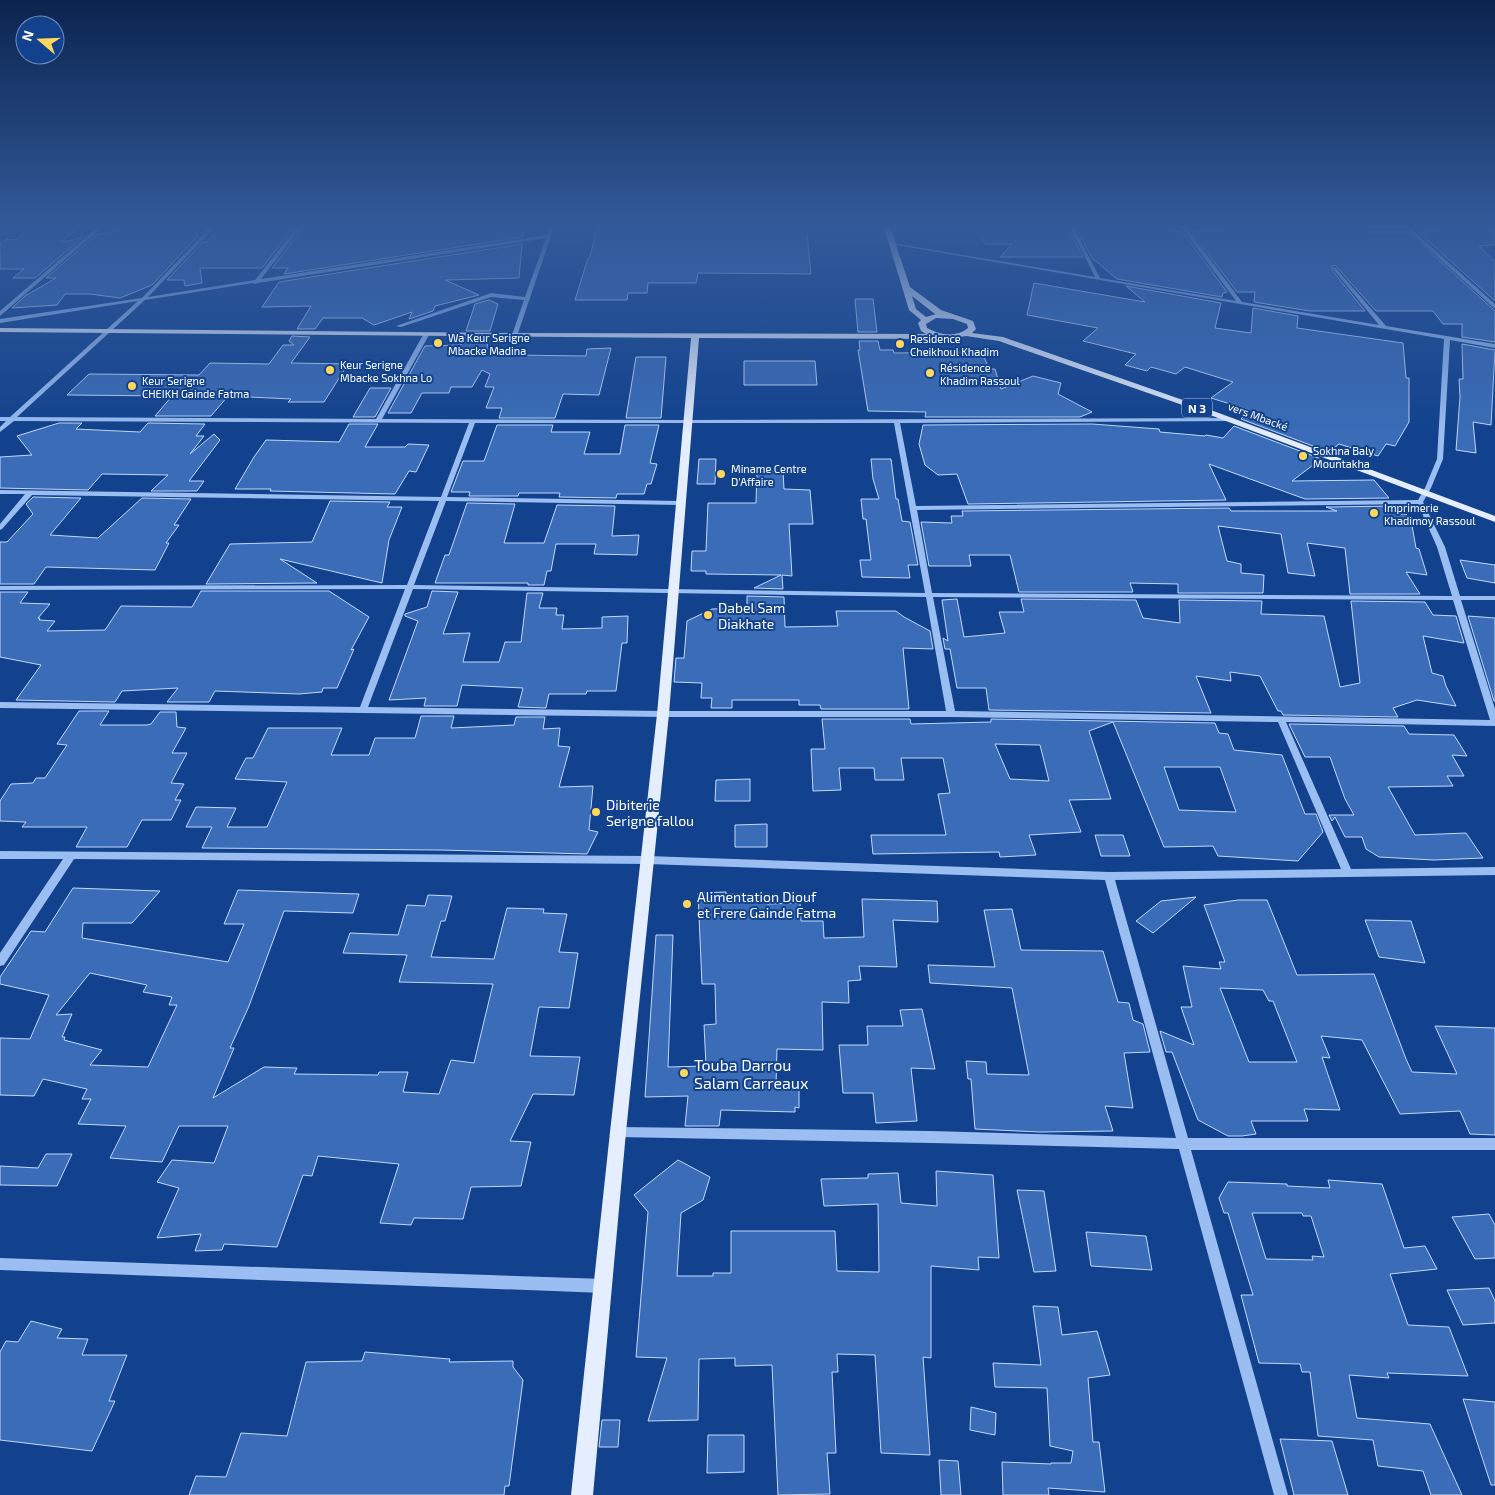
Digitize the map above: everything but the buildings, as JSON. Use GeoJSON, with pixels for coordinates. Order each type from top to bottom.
{"type":"FeatureCollection","features":[{"type":"Feature","properties":{"kind":"main road"},"geometry":{"type":"LineString","coordinates":[[908,294],[913,310],[924,322],[924,329],[928,332],[947,336]]}},
{"type":"Feature","properties":{"kind":"main road","name":"vers Mbacké"},"geometry":{"type":"LineString","coordinates":[[913,294],[938,312],[970,322],[972,326],[1000,340],[1232,420],[1393,480],[1424,495],[1495,519]]}},
{"type":"Feature","properties":{"kind":"main road"},"geometry":{"type":"LineString","coordinates":[[882,336],[924,322],[934,316],[948,316]]}},
{"type":"Feature","properties":{"kind":"main road"},"geometry":{"type":"LineString","coordinates":[[966,334],[972,329],[972,326]]}},
{"type":"Feature","properties":{"kind":"main road","name":"vers Mbacké"},"geometry":{"type":"LineString","coordinates":[[0,330],[515,335],[947,336],[966,334],[1000,340]]}},
{"type":"Feature","properties":{"kind":"main road"},"geometry":{"type":"LineString","coordinates":[[582,1495],[618,1132],[663,714],[695,334]]}},
{"type":"Feature","properties":{"kind":"main road","name":"vers Mbacké"},"geometry":{"type":"LineString","coordinates":[[1424,495],[1495,510]]}},
{"type":"Feature","properties":{"kind":"street"},"geometry":{"type":"LineString","coordinates":[[0,314],[23,294]]}},
{"type":"Feature","properties":{"kind":"street"},"geometry":{"type":"LineString","coordinates":[[0,430],[148,294]]}},
{"type":"Feature","properties":{"kind":"street"},"geometry":{"type":"LineString","coordinates":[[0,321],[183,294]]}},
{"type":"Feature","properties":{"kind":"street"},"geometry":{"type":"LineString","coordinates":[[398,326],[491,294],[527,299]]}},
{"type":"Feature","properties":{"kind":"street"},"geometry":{"type":"LineString","coordinates":[[515,335],[529,294]]}},
{"type":"Feature","properties":{"kind":"street"},"geometry":{"type":"LineString","coordinates":[[1191,294],[1495,346]]}},
{"type":"Feature","properties":{"kind":"street"},"geometry":{"type":"LineString","coordinates":[[1234,294],[1240,302]]}},
{"type":"Feature","properties":{"kind":"street"},"geometry":{"type":"LineString","coordinates":[[1356,294],[1384,327]]}},
{"type":"Feature","properties":{"kind":"street"},"geometry":{"type":"LineString","coordinates":[[1481,294],[1495,306]]}},
{"type":"Feature","properties":{"kind":"street"},"geometry":{"type":"LineString","coordinates":[[378,421],[426,334]]}},
{"type":"Feature","properties":{"kind":"street"},"geometry":{"type":"LineString","coordinates":[[0,705],[663,714],[950,714],[1495,723],[1424,495],[1440,459],[1447,338]]}},
{"type":"Feature","properties":{"kind":"street"},"geometry":{"type":"LineString","coordinates":[[0,419],[687,422],[1232,420]]}},
{"type":"Feature","properties":{"kind":"street"},"geometry":{"type":"LineString","coordinates":[[363,710],[473,421]]}},
{"type":"Feature","properties":{"kind":"street"},"geometry":{"type":"LineString","coordinates":[[897,422],[950,714]]}},
{"type":"Feature","properties":{"kind":"street"},"geometry":{"type":"LineString","coordinates":[[0,492],[443,501],[680,503]]}},
{"type":"Feature","properties":{"kind":"street"},"geometry":{"type":"LineString","coordinates":[[0,528],[29,494]]}},
{"type":"Feature","properties":{"kind":"street"},"geometry":{"type":"LineString","coordinates":[[913,508],[1424,495]]}},
{"type":"Feature","properties":{"kind":"street"},"geometry":{"type":"LineString","coordinates":[[0,588],[410,587],[927,595],[1495,598]]}},
{"type":"Feature","properties":{"kind":"street"},"geometry":{"type":"LineString","coordinates":[[1281,720],[1348,873]]}},
{"type":"Feature","properties":{"kind":"street"},"geometry":{"type":"LineString","coordinates":[[0,855],[647,860],[1109,876],[1495,871]]}},
{"type":"Feature","properties":{"kind":"street"},"geometry":{"type":"LineString","coordinates":[[0,962],[70,857]]}},
{"type":"Feature","properties":{"kind":"street"},"geometry":{"type":"LineString","coordinates":[[1109,876],[1281,1495]]}},
{"type":"Feature","properties":{"kind":"street"},"geometry":{"type":"LineString","coordinates":[[618,1132],[931,1137],[1184,1144],[1495,1144]]}},
{"type":"Feature","properties":{"kind":"street"},"geometry":{"type":"LineString","coordinates":[[0,1264],[604,1286]]}},
{"type":"Feature","properties":{"kind":"place","name":"Wa Keur Serigne Mbacke Madina"},"geometry":{"type":"Point","coordinates":[438,343]}},
{"type":"Feature","properties":{"kind":"place","name":"Residence Cheikhoul Khadim"},"geometry":{"type":"Point","coordinates":[900,344]}},
{"type":"Feature","properties":{"kind":"place","name":"Keur Serigne Mbacke Sokhna Lo"},"geometry":{"type":"Point","coordinates":[330,370]}},
{"type":"Feature","properties":{"kind":"place","name":"Résidence Khadim Rassoul"},"geometry":{"type":"Point","coordinates":[930,373]}},
{"type":"Feature","properties":{"kind":"place","name":"Keur Serigne CHEIKH Gainde Fatma"},"geometry":{"type":"Point","coordinates":[132,386]}},
{"type":"Feature","properties":{"kind":"place","name":"Sokhna Baly Mountakha"},"geometry":{"type":"Point","coordinates":[1303,456]}},
{"type":"Feature","properties":{"kind":"place","name":"Miname Centre D'Affaire"},"geometry":{"type":"Point","coordinates":[721,474]}},
{"type":"Feature","properties":{"kind":"place","name":"Imprimerie Khadimoy Rassoul"},"geometry":{"type":"Point","coordinates":[1374,513]}},
{"type":"Feature","properties":{"kind":"place","name":"Dabel Sam Diakhate"},"geometry":{"type":"Point","coordinates":[708,615]}},
{"type":"Feature","properties":{"kind":"place","name":"Dibiterie Serigne fallou"},"geometry":{"type":"Point","coordinates":[596,812]}},
{"type":"Feature","properties":{"kind":"place","name":"Alimentation Diouf et Frere Gainde Fatma"},"geometry":{"type":"Point","coordinates":[687,904]}},
{"type":"Feature","properties":{"kind":"place","name":"Touba Darrou Salam Carreaux"},"geometry":{"type":"Point","coordinates":[684,1073]}}]}
